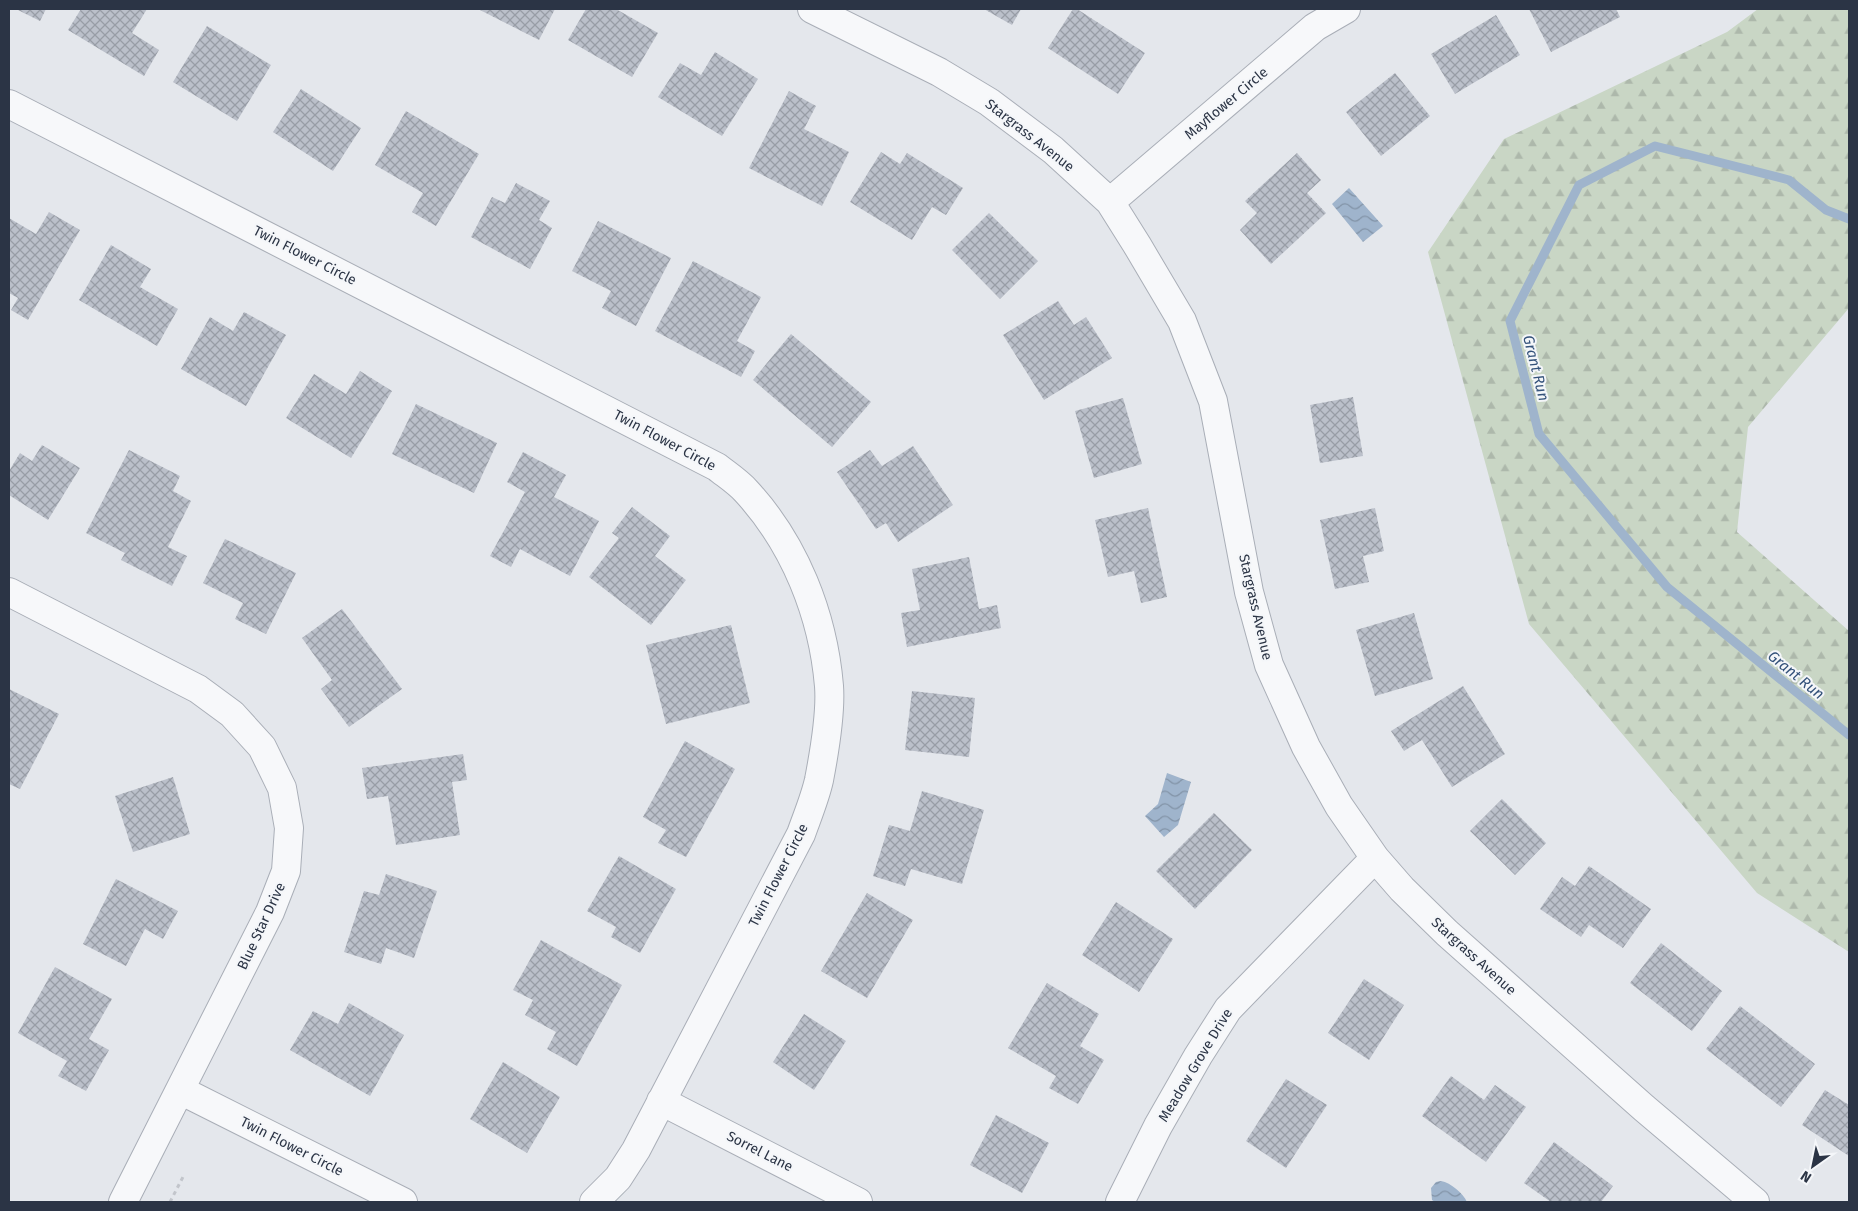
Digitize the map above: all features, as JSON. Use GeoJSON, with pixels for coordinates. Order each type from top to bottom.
{"type":"FeatureCollection","features":[{"type":"Feature","properties":{"kind":"street","name":"Stargrass Avenue"},"geometry":{"type":"LineString","coordinates":[[812,9],[939,72],[989,102],[1053,150],[1110,202],[1182,321],[1213,401],[1249,592],[1269,665],[1306,747],[1339,806],[1375,858],[1402,889],[1447,933],[1644,1108],[1755,1202]]}},
{"type":"Feature","properties":{"kind":"street","name":"Mayflower Circle"},"geometry":{"type":"LineString","coordinates":[[1110,202],[1315,27],[1346,9]]}},
{"type":"Feature","properties":{"kind":"street","name":"Twin Flower Circle"},"geometry":{"type":"LineString","coordinates":[[9,104],[710,463],[745,490],[775,526],[793,559],[814,604],[829,688],[827,730],[819,782],[802,834],[636,1150],[618,1178],[594,1202]]}},
{"type":"Feature","properties":{"kind":"street","name":"Blue Star Drive"},"geometry":{"type":"LineString","coordinates":[[9,592],[198,689],[232,714],[262,746],[282,788],[288,828],[286,871],[270,912],[123,1202]]}},
{"type":"Feature","properties":{"kind":"street","name":"Meadow Grove Drive"},"geometry":{"type":"LineString","coordinates":[[1120,1202],[1163,1118],[1198,1056],[1228,1009],[1375,858]]}},
{"type":"Feature","properties":{"kind":"street","name":"Twin Flower Circle"},"geometry":{"type":"LineString","coordinates":[[180,1090],[403,1202]]}},
{"type":"Feature","properties":{"kind":"street","name":"Sorrel Lane"},"geometry":{"type":"LineString","coordinates":[[661,1101],[858,1202]]}},
{"type":"Feature","properties":{"kind":"path"},"geometry":{"type":"LineString","coordinates":[[170,1202],[184,1175]]}},
{"type":"Feature","properties":{"kind":"green space"},"geometry":{"type":"Polygon","coordinates":[[[1758,9],[1849,9],[1849,308],[1748,427],[1737,532],[1849,631],[1849,952],[1757,893],[1529,624],[1428,252],[1504,139],[1727,32],[1758,9]]]}},
{"type":"Feature","properties":{"kind":"water"},"geometry":{"type":"Polygon","coordinates":[[[1349,188],[1383,226],[1363,242],[1332,204],[1349,188]]]}},
{"type":"Feature","properties":{"kind":"water"},"geometry":{"type":"Polygon","coordinates":[[[1167,773],[1191,782],[1178,825],[1164,837],[1145,816],[1158,804],[1167,773]]]}},
{"type":"Feature","properties":{"kind":"water"},"geometry":{"type":"Polygon","coordinates":[[[1441,1181],[1456,1189],[1467,1202],[1435,1202],[1432,1200],[1431,1188],[1436,1182],[1441,1181]]]}},
{"type":"Feature","properties":{"kind":"building"},"geometry":{"type":"Polygon","coordinates":[[[16,9],[46,9],[40,21],[16,9]]]}},
{"type":"Feature","properties":{"kind":"building"},"geometry":{"type":"Polygon","coordinates":[[[81,9],[147,9],[132,33],[159,50],[144,76],[68,30],[81,9]]]}},
{"type":"Feature","properties":{"kind":"building"},"geometry":{"type":"Polygon","coordinates":[[[478,9],[555,9],[539,40],[478,9]]]}},
{"type":"Feature","properties":{"kind":"building"},"geometry":{"type":"Polygon","coordinates":[[[586,9],[616,9],[658,33],[632,77],[568,40],[586,9]]]}},
{"type":"Feature","properties":{"kind":"building"},"geometry":{"type":"Polygon","coordinates":[[[984,9],[1021,9],[1012,25],[984,9]]]}},
{"type":"Feature","properties":{"kind":"building"},"geometry":{"type":"Polygon","coordinates":[[[1073,9],[1077,9],[1145,53],[1118,94],[1048,48],[1073,9]]]}},
{"type":"Feature","properties":{"kind":"building"},"geometry":{"type":"Polygon","coordinates":[[[1529,9],[1616,9],[1620,17],[1551,52],[1529,9]]]}},
{"type":"Feature","properties":{"kind":"building"},"geometry":{"type":"Polygon","coordinates":[[[1496,15],[1520,55],[1455,94],[1431,54],[1496,15]]]}},
{"type":"Feature","properties":{"kind":"building"},"geometry":{"type":"Polygon","coordinates":[[[207,26],[271,65],[237,121],[173,82],[207,26]]]}},
{"type":"Feature","properties":{"kind":"building"},"geometry":{"type":"Polygon","coordinates":[[[715,52],[758,79],[722,136],[658,97],[680,63],[701,75],[715,52]]]}},
{"type":"Feature","properties":{"kind":"building"},"geometry":{"type":"Polygon","coordinates":[[[1395,73],[1430,116],[1381,156],[1346,112],[1395,73]]]}},
{"type":"Feature","properties":{"kind":"building"},"geometry":{"type":"Polygon","coordinates":[[[301,89],[361,128],[333,171],[273,132],[301,89]]]}},
{"type":"Feature","properties":{"kind":"building"},"geometry":{"type":"Polygon","coordinates":[[[789,91],[816,106],[804,129],[849,152],[822,206],[749,168],[789,91]]]}},
{"type":"Feature","properties":{"kind":"building"},"geometry":{"type":"Polygon","coordinates":[[[406,111],[479,154],[436,226],[412,212],[423,193],[375,165],[406,111]]]}},
{"type":"Feature","properties":{"kind":"building"},"geometry":{"type":"Polygon","coordinates":[[[881,152],[900,164],[907,153],[963,188],[946,215],[932,207],[912,240],[850,202],[881,152]]]}},
{"type":"Feature","properties":{"kind":"building"},"geometry":{"type":"Polygon","coordinates":[[[1297,153],[1321,180],[1307,193],[1326,213],[1271,264],[1240,230],[1257,213],[1245,201],[1297,153]]]}},
{"type":"Feature","properties":{"kind":"building"},"geometry":{"type":"Polygon","coordinates":[[[516,183],[550,201],[539,220],[552,228],[530,269],[471,237],[492,197],[505,203],[516,183]]]}},
{"type":"Feature","properties":{"kind":"building"},"geometry":{"type":"Polygon","coordinates":[[[49,212],[80,230],[28,320],[11,310],[18,298],[9,293],[9,218],[36,234],[49,212]]]}},
{"type":"Feature","properties":{"kind":"building"},"geometry":{"type":"Polygon","coordinates":[[[989,213],[1038,261],[1000,299],[952,250],[989,213]]]}},
{"type":"Feature","properties":{"kind":"building"},"geometry":{"type":"Polygon","coordinates":[[[598,221],[671,258],[636,326],[602,308],[611,291],[572,271],[598,221]]]}},
{"type":"Feature","properties":{"kind":"building"},"geometry":{"type":"Polygon","coordinates":[[[111,245],[151,269],[140,287],[178,309],[157,346],[79,300],[111,245]]]}},
{"type":"Feature","properties":{"kind":"building"},"geometry":{"type":"Polygon","coordinates":[[[693,261],[761,297],[737,341],[755,351],[741,377],[655,331],[693,261]]]}},
{"type":"Feature","properties":{"kind":"building"},"geometry":{"type":"Polygon","coordinates":[[[1058,301],[1074,325],[1086,317],[1112,358],[1044,400],[1003,335],[1058,301]]]}},
{"type":"Feature","properties":{"kind":"building"},"geometry":{"type":"Polygon","coordinates":[[[244,312],[286,335],[246,406],[181,369],[210,317],[233,331],[244,312]]]}},
{"type":"Feature","properties":{"kind":"building"},"geometry":{"type":"Polygon","coordinates":[[[791,334],[871,402],[832,447],[753,380],[791,334]]]}},
{"type":"Feature","properties":{"kind":"building"},"geometry":{"type":"Polygon","coordinates":[[[360,371],[392,391],[351,458],[286,418],[314,374],[346,394],[360,371]]]}},
{"type":"Feature","properties":{"kind":"building"},"geometry":{"type":"Polygon","coordinates":[[[1353,397],[1363,456],[1320,463],[1310,405],[1353,397]]]}},
{"type":"Feature","properties":{"kind":"building"},"geometry":{"type":"Polygon","coordinates":[[[1123,398],[1142,464],[1094,478],[1075,411],[1123,398]]]}},
{"type":"Feature","properties":{"kind":"building"},"geometry":{"type":"Polygon","coordinates":[[[416,404],[497,443],[474,493],[392,454],[416,404]]]}},
{"type":"Feature","properties":{"kind":"building"},"geometry":{"type":"Polygon","coordinates":[[[42,445],[80,468],[48,520],[9,495],[9,471],[20,453],[32,461],[42,445]]]}},
{"type":"Feature","properties":{"kind":"building"},"geometry":{"type":"Polygon","coordinates":[[[913,446],[953,505],[898,542],[886,523],[876,529],[837,472],[870,450],[882,466],[913,446]]]}},
{"type":"Feature","properties":{"kind":"building"},"geometry":{"type":"Polygon","coordinates":[[[129,450],[180,476],[173,491],[191,501],[168,547],[187,556],[172,586],[121,560],[125,553],[86,533],[129,450]]]}},
{"type":"Feature","properties":{"kind":"building"},"geometry":{"type":"Polygon","coordinates":[[[523,452],[566,475],[554,497],[599,521],[570,576],[520,549],[511,567],[490,556],[525,492],[507,482],[523,452]]]}},
{"type":"Feature","properties":{"kind":"building"},"geometry":{"type":"Polygon","coordinates":[[[632,507],[670,536],[655,556],[686,580],[651,625],[589,577],[619,538],[612,533],[632,507]]]}},
{"type":"Feature","properties":{"kind":"building"},"geometry":{"type":"Polygon","coordinates":[[[1148,508],[1167,597],[1141,603],[1134,571],[1108,577],[1095,520],[1148,508]]]}},
{"type":"Feature","properties":{"kind":"building"},"geometry":{"type":"Polygon","coordinates":[[[1375,508],[1384,551],[1363,556],[1369,582],[1335,589],[1320,520],[1375,508]]]}},
{"type":"Feature","properties":{"kind":"building"},"geometry":{"type":"Polygon","coordinates":[[[225,539],[296,573],[266,634],[235,619],[243,603],[203,583],[225,539]]]}},
{"type":"Feature","properties":{"kind":"building"},"geometry":{"type":"Polygon","coordinates":[[[969,557],[979,609],[997,605],[1001,628],[907,647],[901,613],[920,610],[912,569],[969,557]]]}},
{"type":"Feature","properties":{"kind":"building"},"geometry":{"type":"Polygon","coordinates":[[[342,609],[402,689],[349,727],[321,689],[332,680],[302,638],[342,609]]]}},
{"type":"Feature","properties":{"kind":"building"},"geometry":{"type":"Polygon","coordinates":[[[1414,613],[1433,679],[1375,696],[1356,630],[1414,613]]]}},
{"type":"Feature","properties":{"kind":"building"},"geometry":{"type":"Polygon","coordinates":[[[731,625],[750,703],[666,724],[646,645],[731,625]]]}},
{"type":"Feature","properties":{"kind":"building"},"geometry":{"type":"Polygon","coordinates":[[[1463,686],[1505,754],[1452,787],[1422,740],[1404,751],[1391,731],[1463,686]]]}},
{"type":"Feature","properties":{"kind":"building"},"geometry":{"type":"Polygon","coordinates":[[[9,689],[59,714],[20,789],[9,784],[9,689]]]}},
{"type":"Feature","properties":{"kind":"building"},"geometry":{"type":"Polygon","coordinates":[[[912,691],[975,698],[969,757],[905,750],[912,691]]]}},
{"type":"Feature","properties":{"kind":"building"},"geometry":{"type":"Polygon","coordinates":[[[685,741],[735,769],[686,857],[658,843],[666,830],[643,817],[685,741]]]}},
{"type":"Feature","properties":{"kind":"building"},"geometry":{"type":"Polygon","coordinates":[[[463,754],[467,780],[452,782],[460,835],[396,845],[388,796],[367,799],[362,768],[463,754]]]}},
{"type":"Feature","properties":{"kind":"building"},"geometry":{"type":"Polygon","coordinates":[[[173,777],[190,834],[133,852],[115,796],[173,777]]]}},
{"type":"Feature","properties":{"kind":"building"},"geometry":{"type":"Polygon","coordinates":[[[922,791],[984,810],[962,884],[911,869],[905,886],[873,876],[889,825],[910,831],[922,791]]]}},
{"type":"Feature","properties":{"kind":"building"},"geometry":{"type":"Polygon","coordinates":[[[1502,799],[1546,843],[1515,875],[1470,831],[1502,799]]]}},
{"type":"Feature","properties":{"kind":"building"},"geometry":{"type":"Polygon","coordinates":[[[1214,813],[1252,850],[1195,909],[1156,871],[1214,813]]]}},
{"type":"Feature","properties":{"kind":"building"},"geometry":{"type":"Polygon","coordinates":[[[619,856],[676,889],[640,953],[611,937],[616,927],[587,911],[619,856]]]}},
{"type":"Feature","properties":{"kind":"building"},"geometry":{"type":"Polygon","coordinates":[[[1589,866],[1651,909],[1623,948],[1589,925],[1581,937],[1540,909],[1562,877],[1575,886],[1589,866]]]}},
{"type":"Feature","properties":{"kind":"building"},"geometry":{"type":"Polygon","coordinates":[[[386,874],[437,891],[414,958],[386,948],[381,964],[344,952],[364,891],[379,895],[386,874]]]}},
{"type":"Feature","properties":{"kind":"building"},"geometry":{"type":"Polygon","coordinates":[[[116,879],[178,911],[163,939],[145,929],[126,966],[83,944],[116,879]]]}},
{"type":"Feature","properties":{"kind":"building"},"geometry":{"type":"Polygon","coordinates":[[[867,893],[913,920],[867,998],[821,971],[867,893]]]}},
{"type":"Feature","properties":{"kind":"building"},"geometry":{"type":"Polygon","coordinates":[[[1116,902],[1173,939],[1139,992],[1082,955],[1116,902]]]}},
{"type":"Feature","properties":{"kind":"building"},"geometry":{"type":"Polygon","coordinates":[[[541,940],[622,985],[577,1066],[547,1049],[556,1032],[525,1015],[533,1000],[513,990],[541,940]]]}},
{"type":"Feature","properties":{"kind":"building"},"geometry":{"type":"Polygon","coordinates":[[[1661,943],[1722,991],[1692,1031],[1630,983],[1661,943]]]}},
{"type":"Feature","properties":{"kind":"building"},"geometry":{"type":"Polygon","coordinates":[[[55,967],[112,999],[89,1039],[109,1050],[86,1091],[58,1076],[67,1061],[18,1033],[55,967]]]}},
{"type":"Feature","properties":{"kind":"building"},"geometry":{"type":"Polygon","coordinates":[[[1364,979],[1404,1005],[1369,1060],[1328,1033],[1364,979]]]}},
{"type":"Feature","properties":{"kind":"building"},"geometry":{"type":"Polygon","coordinates":[[[1047,983],[1099,1014],[1080,1046],[1104,1060],[1078,1104],[1049,1088],[1056,1076],[1008,1048],[1047,983]]]}},
{"type":"Feature","properties":{"kind":"building"},"geometry":{"type":"Polygon","coordinates":[[[349,1003],[404,1035],[370,1096],[290,1050],[313,1011],[338,1024],[349,1003]]]}},
{"type":"Feature","properties":{"kind":"building"},"geometry":{"type":"Polygon","coordinates":[[[1740,1006],[1815,1064],[1781,1107],[1706,1049],[1740,1006]]]}},
{"type":"Feature","properties":{"kind":"building"},"geometry":{"type":"Polygon","coordinates":[[[804,1014],[846,1041],[814,1090],[773,1062],[804,1014]]]}},
{"type":"Feature","properties":{"kind":"building"},"geometry":{"type":"Polygon","coordinates":[[[503,1062],[560,1097],[527,1153],[470,1119],[503,1062]]]}},
{"type":"Feature","properties":{"kind":"building"},"geometry":{"type":"Polygon","coordinates":[[[1451,1076],[1484,1100],[1495,1085],[1526,1107],[1486,1162],[1422,1116],[1451,1076]]]}},
{"type":"Feature","properties":{"kind":"building"},"geometry":{"type":"Polygon","coordinates":[[[1286,1079],[1327,1105],[1286,1168],[1246,1141],[1286,1079]]]}},
{"type":"Feature","properties":{"kind":"building"},"geometry":{"type":"Polygon","coordinates":[[[1825,1090],[1849,1105],[1849,1156],[1802,1125],[1825,1090]]]}},
{"type":"Feature","properties":{"kind":"building"},"geometry":{"type":"Polygon","coordinates":[[[996,1115],[1049,1143],[1022,1193],[970,1165],[996,1115]]]}},
{"type":"Feature","properties":{"kind":"building"},"geometry":{"type":"Polygon","coordinates":[[[1554,1142],[1613,1186],[1601,1202],[1551,1202],[1524,1183],[1554,1142]]]}},
{"type":"Feature","properties":{"kind":"waterway","name":"Grant Run"},"geometry":{"type":"LineString","coordinates":[[1849,219],[1826,210],[1789,180],[1655,146],[1579,185],[1510,321],[1539,434],[1667,587],[1849,735]]}}]}
